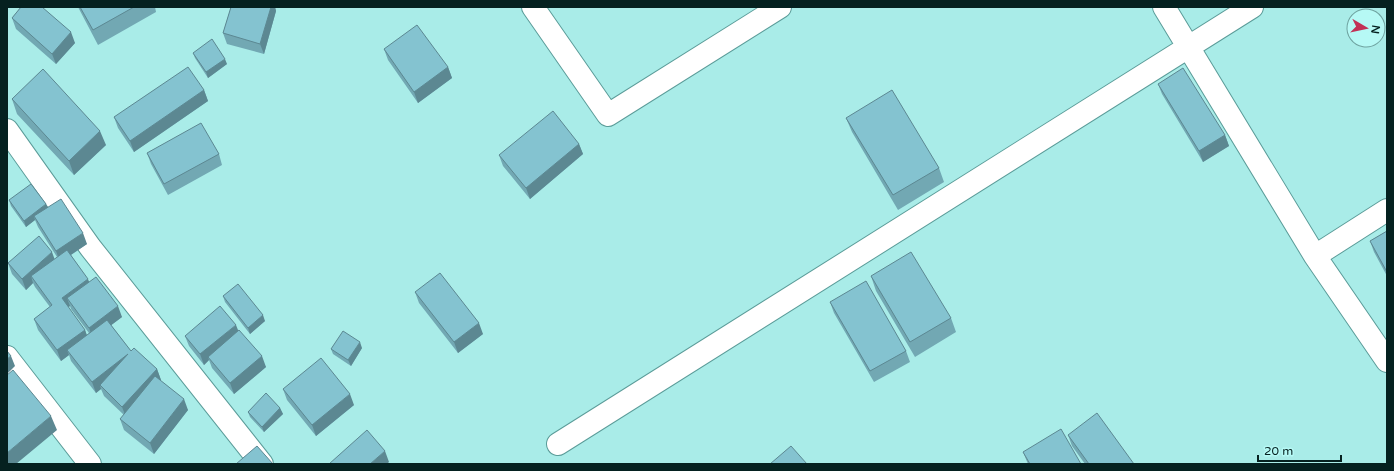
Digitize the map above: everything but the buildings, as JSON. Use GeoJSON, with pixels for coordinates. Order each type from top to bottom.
{"type":"FeatureCollection","features":[{"type":"Feature","properties":{"kind":"street"},"geometry":{"type":"LineString","coordinates":[[533,7],[608,115],[780,7]]}},
{"type":"Feature","properties":{"kind":"street"},"geometry":{"type":"LineString","coordinates":[[1164,7],[1315,256],[1387,361]]}},
{"type":"Feature","properties":{"kind":"street"},"geometry":{"type":"LineString","coordinates":[[558,444],[1252,7]]}},
{"type":"Feature","properties":{"kind":"street"},"geometry":{"type":"LineString","coordinates":[[7,130],[90,247],[262,464]]}},
{"type":"Feature","properties":{"kind":"street"},"geometry":{"type":"LineString","coordinates":[[1315,256],[1387,210]]}},
{"type":"Feature","properties":{"kind":"street"},"geometry":{"type":"LineString","coordinates":[[7,357],[90,464]]}}]}
